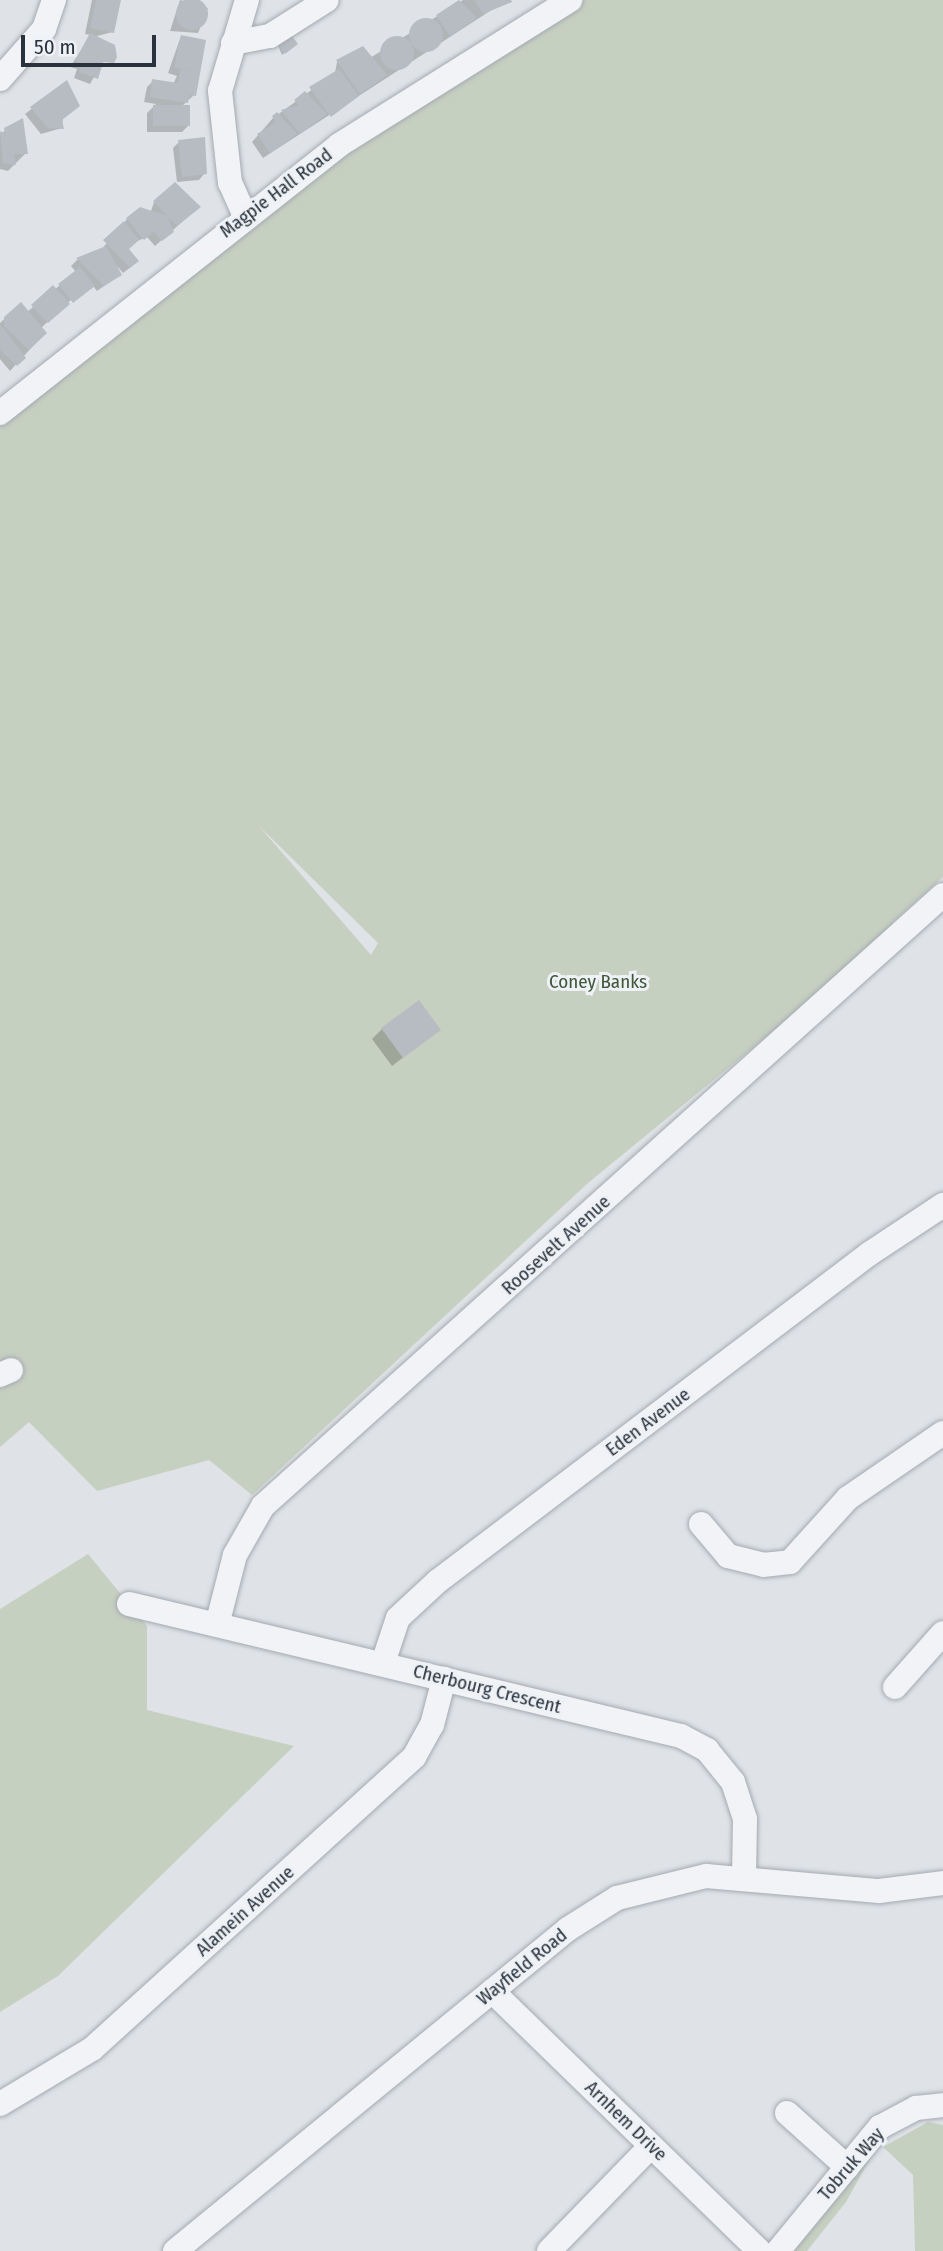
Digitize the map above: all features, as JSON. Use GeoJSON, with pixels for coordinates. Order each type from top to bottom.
{"type":"FeatureCollection","features":[{"type":"Feature","properties":{"kind":"street"},"geometry":{"type":"LineString","coordinates":[[0,79],[44,29],[54,0]]}},
{"type":"Feature","properties":{"kind":"street"},"geometry":{"type":"LineString","coordinates":[[245,216],[230,183],[220,108],[233,43],[247,0]]}},
{"type":"Feature","properties":{"kind":"street"},"geometry":{"type":"LineString","coordinates":[[233,43],[270,36],[327,0]]}},
{"type":"Feature","properties":{"kind":"street","name":"Magpie Hall Road"},"geometry":{"type":"LineString","coordinates":[[0,413],[245,216],[340,145],[570,0]]}},
{"type":"Feature","properties":{"kind":"street","name":"Roosevelt Avenue"},"geometry":{"type":"LineString","coordinates":[[217,1625],[232,1563],[262,1506],[943,895]]}},
{"type":"Feature","properties":{"kind":"street","name":"Eden Avenue"},"geometry":{"type":"LineString","coordinates":[[383,1663],[398,1618],[438,1581],[869,1254],[943,1205]]}},
{"type":"Feature","properties":{"kind":"street"},"geometry":{"type":"LineString","coordinates":[[701,1524],[728,1556],[763,1565],[790,1562],[848,1498],[943,1433]]}},
{"type":"Feature","properties":{"kind":"street","name":"Cherbourg Crescent"},"geometry":{"type":"LineString","coordinates":[[129,1604],[652,1728],[707,1750],[723,1765],[740,1800],[744,1876]]}},
{"type":"Feature","properties":{"kind":"street"},"geometry":{"type":"LineString","coordinates":[[895,1687],[943,1633]]}},
{"type":"Feature","properties":{"kind":"street","name":"Alamein Avenue"},"geometry":{"type":"LineString","coordinates":[[0,2104],[92,2049],[414,1758],[432,1725],[444,1679]]}},
{"type":"Feature","properties":{"kind":"street","name":"Wayfield Road"},"geometry":{"type":"LineString","coordinates":[[175,2251],[582,1918],[617,1898],[670,1881],[744,1876],[879,1891],[943,1884]]}},
{"type":"Feature","properties":{"kind":"street","name":"Arnhem Drive"},"geometry":{"type":"LineString","coordinates":[[492,1991],[760,2251]]}},
{"type":"Feature","properties":{"kind":"street","name":"Tobruk Way"},"geometry":{"type":"LineString","coordinates":[[778,2251],[880,2127],[916,2108],[943,2105]]}},
{"type":"Feature","properties":{"kind":"street"},"geometry":{"type":"LineString","coordinates":[[787,2113],[847,2167]]}},
{"type":"Feature","properties":{"kind":"street"},"geometry":{"type":"LineString","coordinates":[[549,2251],[651,2146]]}},
{"type":"Feature","properties":{"kind":"green space","name":"Coney Banks"},"geometry":{"type":"Polygon","coordinates":[[[584,0],[943,0],[943,877],[893,922],[893,933],[588,1183],[252,1495],[209,1460],[97,1491],[29,1422],[0,1447],[0,426],[283,198],[474,66],[584,0]],[[259,826],[371,955],[378,943],[259,826]]]}},
{"type":"Feature","properties":{"kind":"green space"},"geometry":{"type":"Polygon","coordinates":[[[88,1554],[147,1626],[147,1710],[294,1746],[58,1976],[0,2012],[0,1609],[88,1554]]]}},
{"type":"Feature","properties":{"kind":"green space"},"geometry":{"type":"Polygon","coordinates":[[[928,2122],[943,2125],[943,2251],[915,2251],[913,2175],[883,2147],[928,2122]]]}},
{"type":"Feature","properties":{"kind":"green space"},"geometry":{"type":"Polygon","coordinates":[[[872,2155],[846,2202],[807,2251],[788,2251],[872,2155]]]}},
{"type":"Feature","properties":{"kind":"building"},"geometry":{"type":"Polygon","coordinates":[[[192,-2],[203,3],[208,14],[203,25],[192,30],[181,25],[176,14],[181,3],[192,-2]]]}},
{"type":"Feature","properties":{"kind":"building"},"geometry":{"type":"Polygon","coordinates":[[[96,0],[121,0],[114,33],[90,28],[96,0]]]}},
{"type":"Feature","properties":{"kind":"building"},"geometry":{"type":"Polygon","coordinates":[[[459,0],[477,18],[450,36],[436,15],[459,0]]]}},
{"type":"Feature","properties":{"kind":"building"},"geometry":{"type":"Polygon","coordinates":[[[474,0],[511,0],[512,2],[483,14],[474,0]]]}},
{"type":"Feature","properties":{"kind":"building"},"geometry":{"type":"Polygon","coordinates":[[[426,18],[438,23],[443,35],[438,47],[426,52],[414,47],[409,35],[414,23],[426,18]]]}},
{"type":"Feature","properties":{"kind":"building"},"geometry":{"type":"Polygon","coordinates":[[[289,32],[298,44],[285,54],[276,41],[289,32]]]}},
{"type":"Feature","properties":{"kind":"building"},"geometry":{"type":"Polygon","coordinates":[[[90,33],[115,45],[117,57],[114,63],[103,62],[98,79],[79,72],[82,63],[75,61],[90,33]]]}},
{"type":"Feature","properties":{"kind":"building"},"geometry":{"type":"Polygon","coordinates":[[[181,35],[206,40],[196,96],[189,95],[188,103],[150,97],[152,79],[178,83],[180,70],[194,72],[174,67],[181,35]]]}},
{"type":"Feature","properties":{"kind":"building"},"geometry":{"type":"Polygon","coordinates":[[[397,36],[409,41],[414,53],[409,65],[397,70],[385,65],[380,53],[385,41],[397,36]]]}},
{"type":"Feature","properties":{"kind":"building"},"geometry":{"type":"Polygon","coordinates":[[[363,46],[387,75],[360,94],[336,60],[363,46]]]}},
{"type":"Feature","properties":{"kind":"building"},"geometry":{"type":"Polygon","coordinates":[[[339,69],[359,96],[331,117],[309,87],[339,69]]]}},
{"type":"Feature","properties":{"kind":"building"},"geometry":{"type":"Polygon","coordinates":[[[67,80],[80,106],[62,120],[64,129],[48,128],[30,107],[67,80]]]}},
{"type":"Feature","properties":{"kind":"building"},"geometry":{"type":"Polygon","coordinates":[[[305,91],[327,114],[300,134],[281,110],[299,105],[294,100],[305,91]]]}},
{"type":"Feature","properties":{"kind":"building"},"geometry":{"type":"Polygon","coordinates":[[[153,105],[190,105],[190,126],[153,126],[153,105]]]}},
{"type":"Feature","properties":{"kind":"building"},"geometry":{"type":"Polygon","coordinates":[[[277,112],[297,134],[270,153],[257,134],[276,122],[272,116],[277,112]]]}},
{"type":"Feature","properties":{"kind":"building"},"geometry":{"type":"Polygon","coordinates":[[[23,118],[28,154],[14,154],[16,165],[3,163],[0,131],[5,134],[4,128],[23,118]]]}},
{"type":"Feature","properties":{"kind":"building"},"geometry":{"type":"Polygon","coordinates":[[[205,137],[207,174],[182,177],[178,140],[205,137]]]}},
{"type":"Feature","properties":{"kind":"building"},"geometry":{"type":"Polygon","coordinates":[[[175,182],[201,207],[177,226],[153,201],[175,182]]]}},
{"type":"Feature","properties":{"kind":"building"},"geometry":{"type":"Polygon","coordinates":[[[140,207],[167,216],[174,232],[162,241],[154,232],[144,240],[126,218],[140,207]]]}},
{"type":"Feature","properties":{"kind":"building"},"geometry":{"type":"Polygon","coordinates":[[[124,221],[139,240],[129,249],[139,261],[130,268],[103,240],[124,221]]]}},
{"type":"Feature","properties":{"kind":"building"},"geometry":{"type":"Polygon","coordinates":[[[106,246],[122,275],[104,286],[76,258],[106,246]]]}},
{"type":"Feature","properties":{"kind":"building"},"geometry":{"type":"Polygon","coordinates":[[[80,267],[95,286],[73,303],[58,284],[80,267]]]}},
{"type":"Feature","properties":{"kind":"building"},"geometry":{"type":"Polygon","coordinates":[[[53,285],[70,304],[48,323],[31,305],[53,285]]]}},
{"type":"Feature","properties":{"kind":"building"},"geometry":{"type":"Polygon","coordinates":[[[21,302],[47,333],[29,350],[4,326],[4,317],[21,302]]]}},
{"type":"Feature","properties":{"kind":"building"},"geometry":{"type":"Polygon","coordinates":[[[0,324],[26,358],[17,366],[0,350],[0,324]]]}},
{"type":"Feature","properties":{"kind":"building"},"geometry":{"type":"Polygon","coordinates":[[[419,1000],[441,1030],[403,1058],[381,1028],[419,1000]]]}}]}
